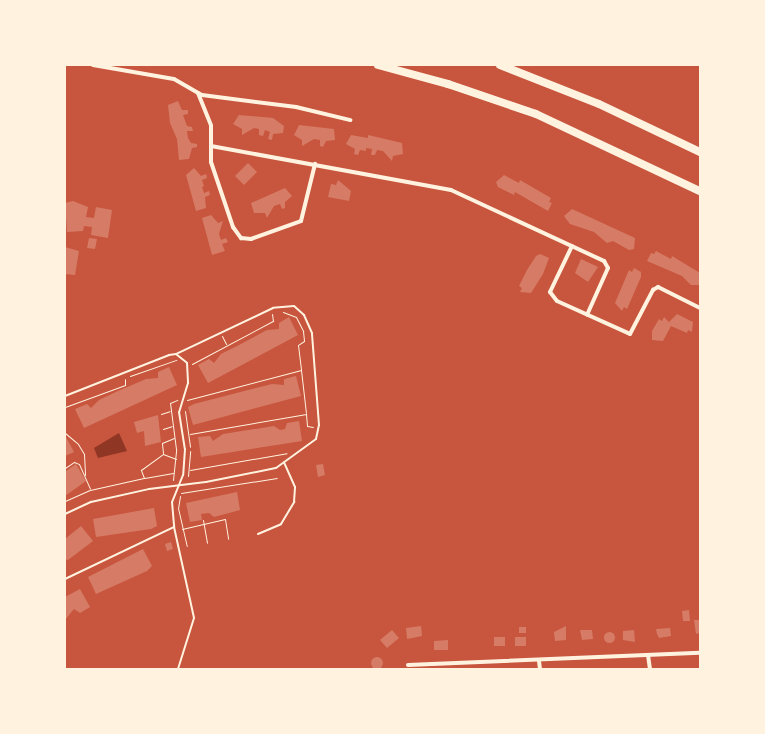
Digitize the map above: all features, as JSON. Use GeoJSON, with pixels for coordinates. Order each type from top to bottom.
{"type":"FeatureCollection","features":[{"type":"Feature","properties":{"kind":"highway"},"geometry":{"type":"LineString","coordinates":[[378,65],[448,84],[536,114],[700,190]]}},
{"type":"Feature","properties":{"kind":"highway"},"geometry":{"type":"LineString","coordinates":[[500,65],[599,104],[700,152]]}},
{"type":"Feature","properties":{"kind":"street"},"geometry":{"type":"LineString","coordinates":[[94,65],[174,79],[198,93],[296,107],[350,120]]}},
{"type":"Feature","properties":{"kind":"street"},"geometry":{"type":"LineString","coordinates":[[198,93],[209,118],[211,162],[233,227],[240,238],[246,239],[301,222],[315,164]]}},
{"type":"Feature","properties":{"kind":"street"},"geometry":{"type":"LineString","coordinates":[[211,146],[451,190],[604,261],[608,268],[587,315]]}},
{"type":"Feature","properties":{"kind":"street"},"geometry":{"type":"LineString","coordinates":[[572,246],[550,292],[557,301],[630,334],[650,295],[658,287],[700,308]]}},
{"type":"Feature","properties":{"kind":"street"},"geometry":{"type":"LineString","coordinates":[[408,665],[700,653]]}},
{"type":"Feature","properties":{"kind":"street"},"geometry":{"type":"LineString","coordinates":[[648,655],[650,669]]}},
{"type":"Feature","properties":{"kind":"street"},"geometry":{"type":"LineString","coordinates":[[539,661],[540,669]]}},
{"type":"Feature","properties":{"kind":"lane"},"geometry":{"type":"LineString","coordinates":[[65,396],[176,354],[285,306],[294,306],[309,324],[314,347],[320,425],[312,444],[284,462],[264,471],[90,502],[65,514]]}},
{"type":"Feature","properties":{"kind":"lane"},"geometry":{"type":"LineString","coordinates":[[176,354],[183,357],[188,369],[188,383],[179,412],[185,449],[180,485],[172,502],[174,527],[194,618],[178,669]]}},
{"type":"Feature","properties":{"kind":"lane"},"geometry":{"type":"LineString","coordinates":[[258,534],[281,524],[294,502],[295,487],[284,462]]}},
{"type":"Feature","properties":{"kind":"lane"},"geometry":{"type":"LineString","coordinates":[[65,579],[174,527]]}},
{"type":"Feature","properties":{"kind":"path"},"geometry":{"type":"LineString","coordinates":[[192,368],[192,362],[273,321],[272,314],[288,312],[296,317],[304,331],[304,341],[298,345],[307,426],[314,428],[313,436]]}},
{"type":"Feature","properties":{"kind":"path"},"geometry":{"type":"LineString","coordinates":[[220,333],[227,344]]}},
{"type":"Feature","properties":{"kind":"path"},"geometry":{"type":"LineString","coordinates":[[65,407],[125,386],[124,378],[176,360],[182,363]]}},
{"type":"Feature","properties":{"kind":"path"},"geometry":{"type":"LineString","coordinates":[[188,396],[185,401],[301,370]]}},
{"type":"Feature","properties":{"kind":"path"},"geometry":{"type":"LineString","coordinates":[[173,486],[176,459],[170,404],[177,402],[178,397]]}},
{"type":"Feature","properties":{"kind":"path"},"geometry":{"type":"LineString","coordinates":[[184,407],[189,434],[189,470],[186,484]]}},
{"type":"Feature","properties":{"kind":"path"},"geometry":{"type":"LineString","coordinates":[[161,414],[171,411]]}},
{"type":"Feature","properties":{"kind":"path"},"geometry":{"type":"LineString","coordinates":[[189,434],[306,414]]}},
{"type":"Feature","properties":{"kind":"path"},"geometry":{"type":"LineString","coordinates":[[162,429],[173,426]]}},
{"type":"Feature","properties":{"kind":"path"},"geometry":{"type":"LineString","coordinates":[[65,433],[84,454],[85,475]]}},
{"type":"Feature","properties":{"kind":"path"},"geometry":{"type":"LineString","coordinates":[[163,454],[162,443],[175,438]]}},
{"type":"Feature","properties":{"kind":"path"},"geometry":{"type":"LineString","coordinates":[[189,470],[289,453]]}},
{"type":"Feature","properties":{"kind":"path"},"geometry":{"type":"LineString","coordinates":[[163,454],[176,459]]}},
{"type":"Feature","properties":{"kind":"path"},"geometry":{"type":"LineString","coordinates":[[144,478],[141,470],[163,454]]}},
{"type":"Feature","properties":{"kind":"path"},"geometry":{"type":"LineString","coordinates":[[65,468],[74,462],[79,464],[90,490]]}},
{"type":"Feature","properties":{"kind":"path"},"geometry":{"type":"LineString","coordinates":[[65,501],[90,490],[174,473]]}},
{"type":"Feature","properties":{"kind":"path"},"geometry":{"type":"LineString","coordinates":[[186,546],[178,508],[181,493],[277,478]]}},
{"type":"Feature","properties":{"kind":"path"},"geometry":{"type":"LineString","coordinates":[[182,529],[225,519],[228,539]]}},
{"type":"Feature","properties":{"kind":"path"},"geometry":{"type":"LineString","coordinates":[[203,520],[207,542]]}},
{"type":"Feature","properties":{"kind":"shaded area"},"geometry":{"type":"Polygon","coordinates":[[[119,433],[127,451],[98,458],[94,448],[119,433]]]}},
{"type":"Feature","properties":{"kind":"building"},"geometry":{"type":"Polygon","coordinates":[[[178,101],[182,110],[188,110],[188,114],[183,115],[187,126],[192,127],[193,131],[187,131],[188,138],[191,143],[197,144],[197,147],[192,148],[189,159],[179,160],[177,139],[170,123],[168,105],[178,101]]]}},
{"type":"Feature","properties":{"kind":"building"},"geometry":{"type":"Polygon","coordinates":[[[239,115],[273,118],[284,126],[283,133],[273,134],[272,140],[268,139],[270,132],[265,130],[263,136],[259,135],[259,129],[254,128],[242,135],[242,129],[233,124],[239,115]]]}},
{"type":"Feature","properties":{"kind":"building"},"geometry":{"type":"Polygon","coordinates":[[[299,125],[334,129],[335,140],[326,141],[323,147],[320,146],[320,140],[314,139],[302,146],[302,140],[294,135],[299,125]]]}},
{"type":"Feature","properties":{"kind":"building"},"geometry":{"type":"Polygon","coordinates":[[[351,135],[368,138],[368,135],[402,143],[403,154],[393,156],[392,161],[383,151],[377,150],[375,155],[371,155],[372,149],[366,148],[366,151],[360,150],[358,155],[354,154],[355,149],[346,144],[351,135]]]}},
{"type":"Feature","properties":{"kind":"building"},"geometry":{"type":"Polygon","coordinates":[[[248,163],[257,172],[244,185],[235,176],[248,163]]]}},
{"type":"Feature","properties":{"kind":"building"},"geometry":{"type":"Polygon","coordinates":[[[194,168],[201,176],[206,174],[207,178],[202,180],[204,186],[202,187],[204,193],[209,191],[210,195],[205,197],[206,208],[196,211],[186,175],[194,168]]]}},
{"type":"Feature","properties":{"kind":"building"},"geometry":{"type":"Polygon","coordinates":[[[504,175],[519,183],[520,180],[551,198],[549,202],[552,203],[548,211],[515,192],[514,195],[498,187],[496,182],[504,175]]]}},
{"type":"Feature","properties":{"kind":"building"},"geometry":{"type":"Polygon","coordinates":[[[338,180],[351,191],[349,201],[328,197],[331,184],[336,185],[338,180]]]}},
{"type":"Feature","properties":{"kind":"building"},"geometry":{"type":"Polygon","coordinates":[[[285,188],[292,196],[285,202],[285,208],[282,209],[280,204],[274,206],[267,218],[265,213],[254,213],[251,203],[285,188]]]}},
{"type":"Feature","properties":{"kind":"building"},"geometry":{"type":"Polygon","coordinates":[[[73,201],[88,207],[86,217],[94,218],[96,207],[112,210],[108,238],[91,235],[92,227],[84,226],[83,231],[67,232],[65,203],[73,201]]]}},
{"type":"Feature","properties":{"kind":"building"},"geometry":{"type":"Polygon","coordinates":[[[572,209],[635,238],[634,249],[629,250],[613,241],[607,243],[594,232],[570,224],[564,216],[572,209]]]}},
{"type":"Feature","properties":{"kind":"building"},"geometry":{"type":"Polygon","coordinates":[[[211,215],[218,223],[223,221],[219,234],[221,240],[226,238],[228,242],[222,244],[225,251],[212,255],[202,218],[211,215]]]}},
{"type":"Feature","properties":{"kind":"building"},"geometry":{"type":"Polygon","coordinates":[[[89,238],[97,239],[95,249],[87,248],[89,238]]]}},
{"type":"Feature","properties":{"kind":"building"},"geometry":{"type":"Polygon","coordinates":[[[65,247],[79,251],[75,275],[65,274],[65,247]]]}},
{"type":"Feature","properties":{"kind":"building"},"geometry":{"type":"Polygon","coordinates":[[[656,251],[671,259],[672,256],[700,273],[700,285],[691,285],[682,276],[647,261],[651,253],[654,254],[656,251]]]}},
{"type":"Feature","properties":{"kind":"building"},"geometry":{"type":"Polygon","coordinates":[[[540,254],[549,258],[543,274],[531,293],[520,292],[522,288],[519,286],[527,270],[536,256],[540,254]]]}},
{"type":"Feature","properties":{"kind":"building"},"geometry":{"type":"Polygon","coordinates":[[[581,259],[598,267],[588,282],[575,273],[581,259]]]}},
{"type":"Feature","properties":{"kind":"building"},"geometry":{"type":"Polygon","coordinates":[[[634,268],[641,272],[641,277],[627,309],[624,307],[622,311],[615,303],[629,270],[632,272],[634,268]]]}},
{"type":"Feature","properties":{"kind":"building"},"geometry":{"type":"Polygon","coordinates":[[[677,314],[693,322],[692,332],[688,330],[687,333],[671,326],[663,341],[652,340],[652,331],[659,319],[662,321],[664,317],[669,322],[677,314]]]}},
{"type":"Feature","properties":{"kind":"building"},"geometry":{"type":"Polygon","coordinates":[[[289,317],[298,335],[208,383],[198,365],[209,359],[214,363],[221,354],[267,330],[279,329],[279,323],[289,317]]]}},
{"type":"Feature","properties":{"kind":"building"},"geometry":{"type":"Polygon","coordinates":[[[169,367],[177,385],[84,428],[75,409],[87,404],[91,408],[99,400],[118,391],[146,379],[158,378],[158,372],[169,367]]]}},
{"type":"Feature","properties":{"kind":"building"},"geometry":{"type":"Polygon","coordinates":[[[296,376],[301,396],[193,425],[188,407],[194,404],[272,384],[284,385],[284,379],[296,376]]]}},
{"type":"Feature","properties":{"kind":"building"},"geometry":{"type":"Polygon","coordinates":[[[158,415],[161,442],[145,446],[144,431],[137,433],[134,422],[158,415]]]}},
{"type":"Feature","properties":{"kind":"building"},"geometry":{"type":"Polygon","coordinates":[[[299,421],[302,441],[201,457],[198,437],[210,436],[213,441],[223,434],[274,426],[280,430],[285,429],[287,423],[299,421]]]}},
{"type":"Feature","properties":{"kind":"building"},"geometry":{"type":"Polygon","coordinates":[[[65,435],[74,452],[65,456],[65,435]]]}},
{"type":"Feature","properties":{"kind":"building"},"geometry":{"type":"Polygon","coordinates":[[[76,464],[86,481],[65,496],[66,471],[76,464]]]}},
{"type":"Feature","properties":{"kind":"building"},"geometry":{"type":"Polygon","coordinates":[[[323,464],[325,475],[318,477],[316,465],[323,464]]]}},
{"type":"Feature","properties":{"kind":"building"},"geometry":{"type":"Polygon","coordinates":[[[237,492],[240,510],[214,517],[209,513],[201,514],[202,520],[190,522],[186,503],[237,492]]]}},
{"type":"Feature","properties":{"kind":"building"},"geometry":{"type":"Polygon","coordinates":[[[154,508],[157,526],[151,529],[96,537],[93,519],[154,508]]]}},
{"type":"Feature","properties":{"kind":"building"},"geometry":{"type":"Polygon","coordinates":[[[81,526],[93,541],[68,560],[65,559],[65,539],[81,526]]]}},
{"type":"Feature","properties":{"kind":"building"},"geometry":{"type":"Polygon","coordinates":[[[171,542],[173,549],[167,551],[165,544],[171,542]]]}},
{"type":"Feature","properties":{"kind":"building"},"geometry":{"type":"Polygon","coordinates":[[[143,549],[152,566],[147,571],[96,594],[88,577],[143,549]]]}},
{"type":"Feature","properties":{"kind":"building"},"geometry":{"type":"Polygon","coordinates":[[[80,589],[90,607],[80,613],[74,609],[65,620],[65,597],[80,589]]]}},
{"type":"Feature","properties":{"kind":"building"},"geometry":{"type":"Polygon","coordinates":[[[689,610],[690,621],[683,621],[682,611],[689,610]]]}},
{"type":"Feature","properties":{"kind":"building"},"geometry":{"type":"Polygon","coordinates":[[[694,620],[699,620],[700,633],[696,634],[694,620]]]}},
{"type":"Feature","properties":{"kind":"building"},"geometry":{"type":"Polygon","coordinates":[[[421,626],[422,636],[407,639],[406,628],[421,626]]]}},
{"type":"Feature","properties":{"kind":"building"},"geometry":{"type":"Polygon","coordinates":[[[566,626],[566,640],[555,641],[554,632],[566,626]]]}},
{"type":"Feature","properties":{"kind":"building"},"geometry":{"type":"Polygon","coordinates":[[[519,627],[526,627],[526,633],[519,633],[519,627]]]}},
{"type":"Feature","properties":{"kind":"building"},"geometry":{"type":"Polygon","coordinates":[[[670,628],[671,636],[659,638],[656,629],[670,628]]]}},
{"type":"Feature","properties":{"kind":"building"},"geometry":{"type":"Polygon","coordinates":[[[392,630],[399,638],[387,648],[380,640],[392,630]]]}},
{"type":"Feature","properties":{"kind":"building"},"geometry":{"type":"Polygon","coordinates":[[[580,630],[592,630],[593,639],[582,640],[580,630]]]}},
{"type":"Feature","properties":{"kind":"building"},"geometry":{"type":"Polygon","coordinates":[[[634,630],[635,642],[623,640],[623,631],[634,630]]]}},
{"type":"Feature","properties":{"kind":"building"},"geometry":{"type":"Polygon","coordinates":[[[609,631],[615,637],[609,643],[603,637],[609,631]]]}},
{"type":"Feature","properties":{"kind":"building"},"geometry":{"type":"Polygon","coordinates":[[[494,637],[505,637],[505,646],[494,646],[494,637]]]}},
{"type":"Feature","properties":{"kind":"building"},"geometry":{"type":"Polygon","coordinates":[[[515,637],[526,637],[526,646],[515,646],[515,637]]]}},
{"type":"Feature","properties":{"kind":"building"},"geometry":{"type":"Polygon","coordinates":[[[448,640],[448,650],[434,650],[434,641],[448,640]]]}},
{"type":"Feature","properties":{"kind":"building"},"geometry":{"type":"Polygon","coordinates":[[[379,657],[382,658],[382,668],[375,669],[372,668],[371,661],[372,658],[379,657]]]}}]}
